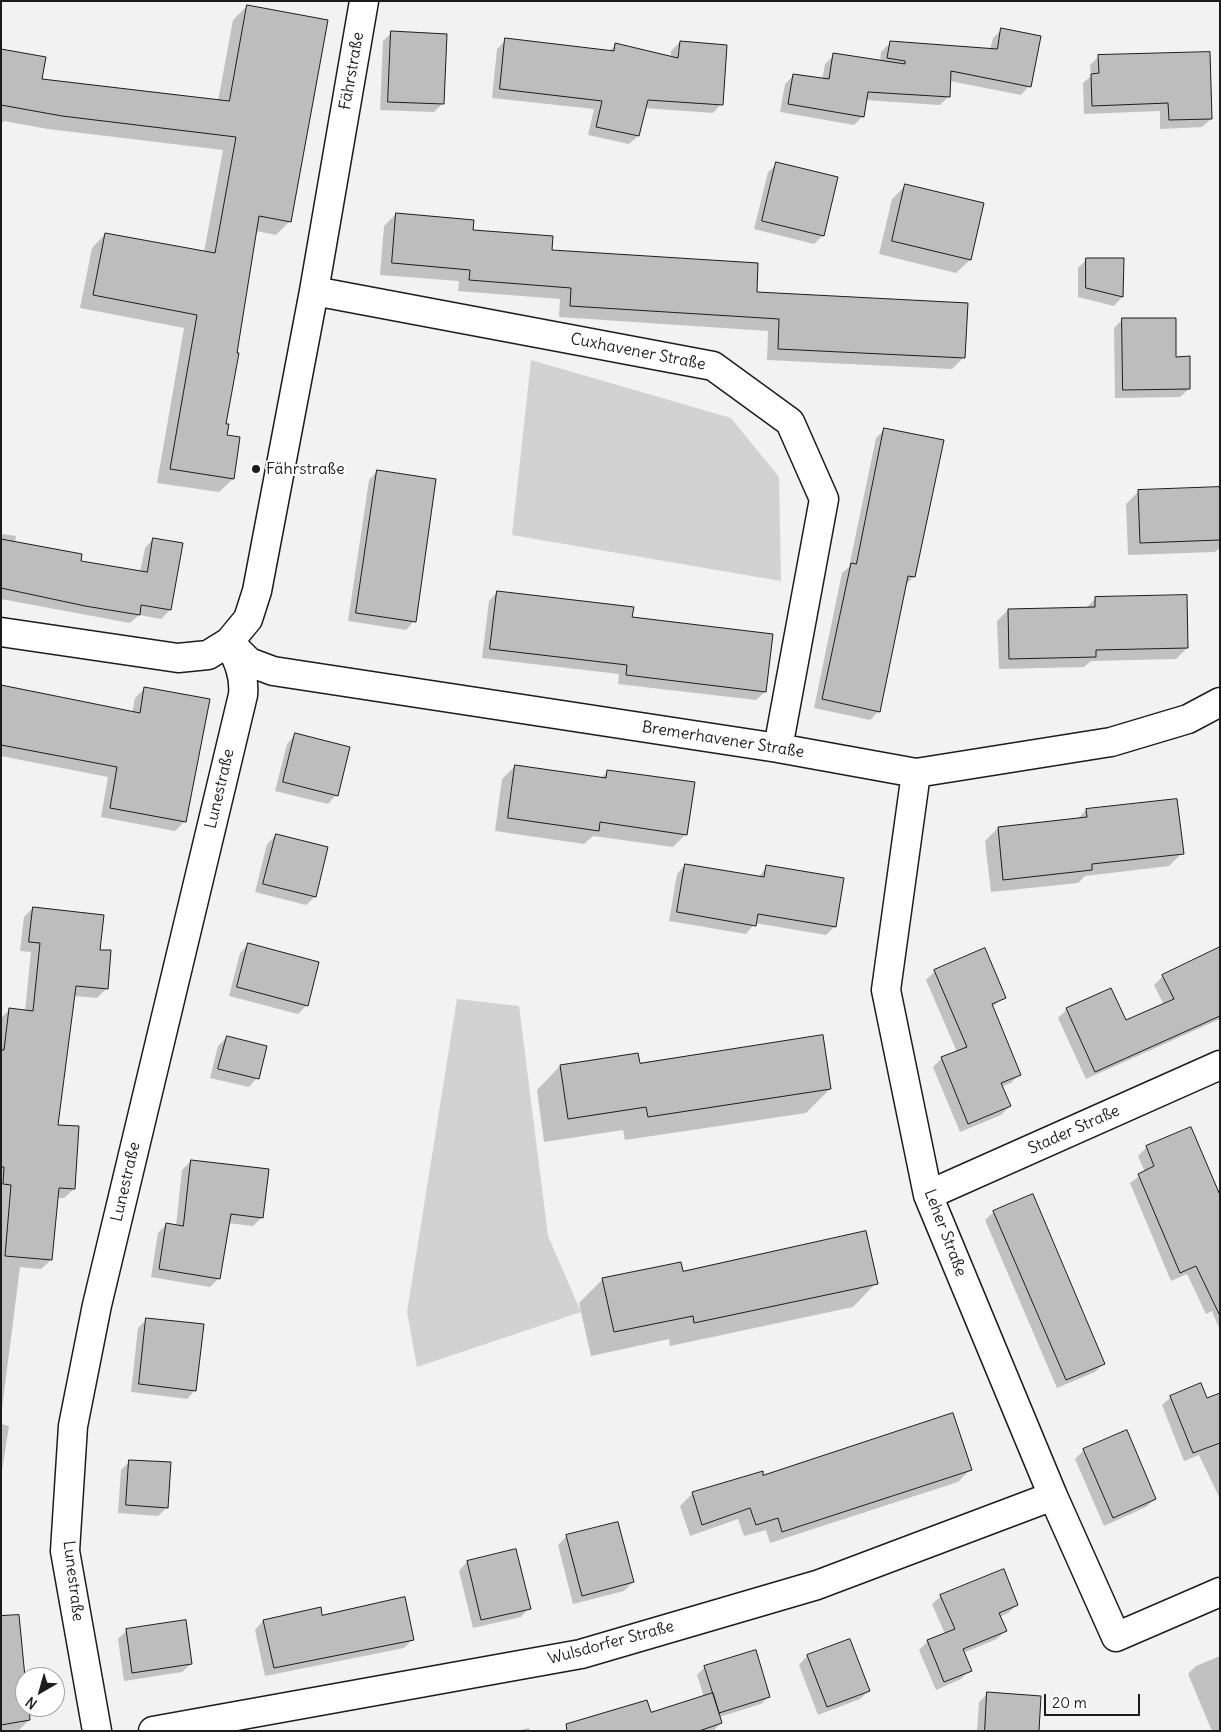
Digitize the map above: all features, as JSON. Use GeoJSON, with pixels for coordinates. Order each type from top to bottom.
{"type":"FeatureCollection","features":[{"type":"Feature","properties":{"kind":"street","name":"Fährstraße"},"geometry":{"type":"LineString","coordinates":[[1,632],[178,658],[208,655],[229,642],[248,619],[257,591],[314,291],[364,1]]}},
{"type":"Feature","properties":{"kind":"street","name":"Cuxhavener Straße"},"geometry":{"type":"LineString","coordinates":[[314,291],[713,366],[790,422],[824,499],[778,748]]}},
{"type":"Feature","properties":{"kind":"street","name":"Bremerhavener Straße"},"geometry":{"type":"LineString","coordinates":[[229,642],[249,662],[273,670],[778,748],[916,773],[1111,742],[1188,719],[1220,702]]}},
{"type":"Feature","properties":{"kind":"street","name":"Lunestraße"},"geometry":{"type":"LineString","coordinates":[[97,1731],[66,1551],[73,1426],[97,1305],[243,695],[244,681],[241,667],[229,642]]}},
{"type":"Feature","properties":{"kind":"street","name":"Leher Straße"},"geometry":{"type":"LineString","coordinates":[[916,773],[886,990],[928,1195],[1053,1496],[1116,1637],[1220,1592]]}},
{"type":"Feature","properties":{"kind":"street","name":"Stader Straße"},"geometry":{"type":"LineString","coordinates":[[928,1195],[1220,1065]]}},
{"type":"Feature","properties":{"kind":"street","name":"Wulsdorfer Straße"},"geometry":{"type":"LineString","coordinates":[[153,1731],[581,1654],[818,1585],[1053,1496]]}},
{"type":"Feature","properties":{"kind":"shaded area"},"geometry":{"type":"Polygon","coordinates":[[[531,360],[731,418],[779,477],[781,581],[512,535],[531,360]]]}},
{"type":"Feature","properties":{"kind":"shaded area"},"geometry":{"type":"Polygon","coordinates":[[[457,999],[519,1006],[548,1236],[581,1312],[417,1367],[407,1312],[457,999]]]}},
{"type":"Feature","properties":{"kind":"building"},"geometry":{"type":"Polygon","coordinates":[[[247,5],[328,20],[291,222],[259,216],[237,353],[239,353],[226,424],[229,424],[227,435],[240,437],[234,479],[170,469],[197,315],[93,295],[105,233],[215,253],[236,137],[62,116],[1,105],[1,49],[46,57],[42,79],[229,101],[247,5]]]}},
{"type":"Feature","properties":{"kind":"building"},"geometry":{"type":"Polygon","coordinates":[[[1001,28],[1041,36],[1031,87],[951,71],[950,97],[868,92],[864,117],[788,104],[793,74],[829,79],[833,53],[905,64],[905,61],[887,58],[890,41],[997,49],[1001,28]]]}},
{"type":"Feature","properties":{"kind":"building"},"geometry":{"type":"Polygon","coordinates":[[[391,31],[447,34],[444,104],[388,102],[391,31]]]}},
{"type":"Feature","properties":{"kind":"building"},"geometry":{"type":"Polygon","coordinates":[[[505,38],[614,51],[615,43],[678,58],[680,41],[727,45],[723,105],[648,100],[639,136],[596,127],[602,101],[500,89],[505,38]]]}},
{"type":"Feature","properties":{"kind":"building"},"geometry":{"type":"Polygon","coordinates":[[[1210,52],[1212,119],[1169,120],[1168,103],[1092,106],[1091,74],[1099,73],[1098,55],[1210,52]]]}},
{"type":"Feature","properties":{"kind":"building"},"geometry":{"type":"Polygon","coordinates":[[[776,162],[838,177],[824,236],[762,221],[776,162]]]}},
{"type":"Feature","properties":{"kind":"building"},"geometry":{"type":"Polygon","coordinates":[[[905,184],[984,203],[971,260],[892,241],[905,184]]]}},
{"type":"Feature","properties":{"kind":"building"},"geometry":{"type":"Polygon","coordinates":[[[396,213],[474,220],[473,230],[553,236],[552,250],[758,263],[757,292],[968,303],[965,358],[778,349],[779,319],[570,306],[571,288],[469,280],[470,270],[392,263],[396,213]]]}},
{"type":"Feature","properties":{"kind":"building"},"geometry":{"type":"Polygon","coordinates":[[[1086,258],[1124,258],[1123,297],[1086,288],[1086,258]]]}},
{"type":"Feature","properties":{"kind":"building"},"geometry":{"type":"Polygon","coordinates":[[[1122,318],[1176,318],[1176,357],[1190,356],[1190,389],[1123,390],[1122,318]]]}},
{"type":"Feature","properties":{"kind":"building"},"geometry":{"type":"Polygon","coordinates":[[[884,428],[944,440],[915,577],[908,576],[880,712],[822,699],[851,563],[856,564],[884,428]]]}},
{"type":"Feature","properties":{"kind":"building"},"geometry":{"type":"Polygon","coordinates":[[[377,470],[436,479],[416,622],[356,613],[377,470]]]}},
{"type":"Feature","properties":{"kind":"building"},"geometry":{"type":"Polygon","coordinates":[[[1220,487],[1220,540],[1140,543],[1138,490],[1220,487]]]}},
{"type":"Feature","properties":{"kind":"building"},"geometry":{"type":"Polygon","coordinates":[[[153,538],[183,543],[171,610],[141,605],[140,615],[85,606],[1,588],[1,539],[82,554],[81,561],[147,572],[153,538]]]}},
{"type":"Feature","properties":{"kind":"building"},"geometry":{"type":"Polygon","coordinates":[[[497,591],[634,607],[632,617],[773,634],[766,692],[626,675],[627,665],[490,649],[497,591]]]}},
{"type":"Feature","properties":{"kind":"building"},"geometry":{"type":"Polygon","coordinates":[[[1187,595],[1188,648],[1096,650],[1096,657],[1009,659],[1008,609],[1095,607],[1095,597],[1187,595]]]}},
{"type":"Feature","properties":{"kind":"building"},"geometry":{"type":"Polygon","coordinates":[[[1,685],[140,713],[144,687],[210,699],[186,822],[110,808],[117,767],[1,745],[1,685]]]}},
{"type":"Feature","properties":{"kind":"building"},"geometry":{"type":"Polygon","coordinates":[[[295,733],[350,747],[338,796],[283,782],[295,733]]]}},
{"type":"Feature","properties":{"kind":"building"},"geometry":{"type":"Polygon","coordinates":[[[515,765],[606,778],[607,770],[695,782],[687,835],[600,822],[599,831],[508,818],[515,765]]]}},
{"type":"Feature","properties":{"kind":"building"},"geometry":{"type":"Polygon","coordinates":[[[1177,799],[1184,854],[1092,864],[1092,870],[1003,880],[998,827],[1087,817],[1086,809],[1177,799]]]}},
{"type":"Feature","properties":{"kind":"building"},"geometry":{"type":"Polygon","coordinates":[[[276,834],[328,847],[316,897],[263,884],[276,834]]]}},
{"type":"Feature","properties":{"kind":"building"},"geometry":{"type":"Polygon","coordinates":[[[685,864],[764,877],[766,865],[844,878],[836,927],[758,914],[756,926],[677,912],[685,864]]]}},
{"type":"Feature","properties":{"kind":"building"},"geometry":{"type":"Polygon","coordinates":[[[33,907],[104,915],[100,950],[111,950],[108,989],[76,986],[58,1125],[79,1126],[75,1189],[59,1188],[52,1260],[5,1256],[11,1185],[3,1184],[4,1167],[1,1167],[1,1050],[4,1050],[9,1008],[33,1011],[40,943],[29,942],[33,907]]]}},
{"type":"Feature","properties":{"kind":"building"},"geometry":{"type":"Polygon","coordinates":[[[248,943],[319,962],[308,1006],[237,987],[248,943]]]}},
{"type":"Feature","properties":{"kind":"building"},"geometry":{"type":"Polygon","coordinates":[[[1220,947],[1220,1016],[1095,1072],[1066,1008],[1111,988],[1126,1020],[1174,999],[1162,975],[1220,947]]]}},
{"type":"Feature","properties":{"kind":"building"},"geometry":{"type":"Polygon","coordinates":[[[985,948],[1006,998],[992,1004],[1021,1075],[1001,1083],[1011,1106],[968,1124],[941,1057],[967,1047],[934,970],[985,948]]]}},
{"type":"Feature","properties":{"kind":"building"},"geometry":{"type":"Polygon","coordinates":[[[823,1035],[831,1089],[648,1117],[646,1107],[568,1119],[560,1065],[638,1053],[640,1063],[823,1035]]]}},
{"type":"Feature","properties":{"kind":"building"},"geometry":{"type":"Polygon","coordinates":[[[227,1036],[267,1046],[259,1079],[218,1069],[227,1036]]]}},
{"type":"Feature","properties":{"kind":"building"},"geometry":{"type":"Polygon","coordinates":[[[1191,1127],[1220,1195],[1220,1316],[1196,1266],[1180,1273],[1138,1174],[1154,1166],[1146,1146],[1191,1127]]]}},
{"type":"Feature","properties":{"kind":"building"},"geometry":{"type":"Polygon","coordinates":[[[191,1160],[269,1169],[263,1218],[231,1214],[220,1279],[159,1269],[166,1223],[183,1226],[191,1160]]]}},
{"type":"Feature","properties":{"kind":"building"},"geometry":{"type":"Polygon","coordinates":[[[1033,1194],[1105,1364],[1066,1380],[993,1211],[1033,1194]]]}},
{"type":"Feature","properties":{"kind":"building"},"geometry":{"type":"Polygon","coordinates":[[[866,1231],[878,1284],[694,1323],[693,1316],[614,1332],[602,1278],[681,1262],[683,1271],[866,1231]]]}},
{"type":"Feature","properties":{"kind":"building"},"geometry":{"type":"Polygon","coordinates":[[[146,1318],[204,1324],[196,1391],[139,1384],[146,1318]]]}},
{"type":"Feature","properties":{"kind":"building"},"geometry":{"type":"Polygon","coordinates":[[[1201,1383],[1207,1398],[1220,1393],[1220,1443],[1193,1453],[1170,1396],[1201,1383]]]}},
{"type":"Feature","properties":{"kind":"building"},"geometry":{"type":"Polygon","coordinates":[[[953,1413],[972,1470],[782,1532],[778,1518],[756,1525],[750,1508],[702,1525],[692,1492],[763,1471],[763,1475],[953,1413]]]}},
{"type":"Feature","properties":{"kind":"building"},"geometry":{"type":"Polygon","coordinates":[[[1127,1430],[1156,1499],[1113,1518],[1083,1449],[1127,1430]]]}},
{"type":"Feature","properties":{"kind":"building"},"geometry":{"type":"Polygon","coordinates":[[[129,1460],[171,1462],[168,1508],[126,1505],[129,1460]]]}},
{"type":"Feature","properties":{"kind":"building"},"geometry":{"type":"Polygon","coordinates":[[[618,1522],[634,1582],[582,1596],[566,1535],[618,1522]]]}},
{"type":"Feature","properties":{"kind":"building"},"geometry":{"type":"Polygon","coordinates":[[[516,1549],[531,1609],[481,1620],[467,1561],[516,1549]]]}},
{"type":"Feature","properties":{"kind":"building"},"geometry":{"type":"Polygon","coordinates":[[[1004,1569],[1018,1605],[999,1613],[1007,1631],[963,1649],[972,1671],[944,1682],[927,1640],[955,1629],[940,1595],[1004,1569]]]}},
{"type":"Feature","properties":{"kind":"building"},"geometry":{"type":"Polygon","coordinates":[[[405,1597],[414,1640],[274,1668],[263,1620],[321,1607],[322,1615],[405,1597]]]}},
{"type":"Feature","properties":{"kind":"building"},"geometry":{"type":"Polygon","coordinates":[[[19,1615],[24,1667],[15,1667],[15,1717],[30,1717],[30,1720],[1,1725],[1,1616],[19,1615]]]}},
{"type":"Feature","properties":{"kind":"building"},"geometry":{"type":"Polygon","coordinates":[[[186,1620],[192,1664],[132,1673],[126,1629],[186,1620]]]}},
{"type":"Feature","properties":{"kind":"building"},"geometry":{"type":"Polygon","coordinates":[[[850,1639],[870,1691],[827,1707],[807,1655],[850,1639]]]}},
{"type":"Feature","properties":{"kind":"building"},"geometry":{"type":"Polygon","coordinates":[[[756,1650],[770,1697],[719,1713],[704,1666],[756,1650]]]}},
{"type":"Feature","properties":{"kind":"building"},"geometry":{"type":"Polygon","coordinates":[[[987,1692],[1041,1696],[1039,1731],[985,1731],[987,1692]]]}},
{"type":"Feature","properties":{"kind":"building"},"geometry":{"type":"Polygon","coordinates":[[[713,1693],[722,1723],[699,1731],[567,1731],[566,1724],[647,1700],[651,1712],[713,1693]]]}},
{"type":"Feature","properties":{"kind":"place","name":"Fährstraße"},"geometry":{"type":"Point","coordinates":[256,469]}}]}
